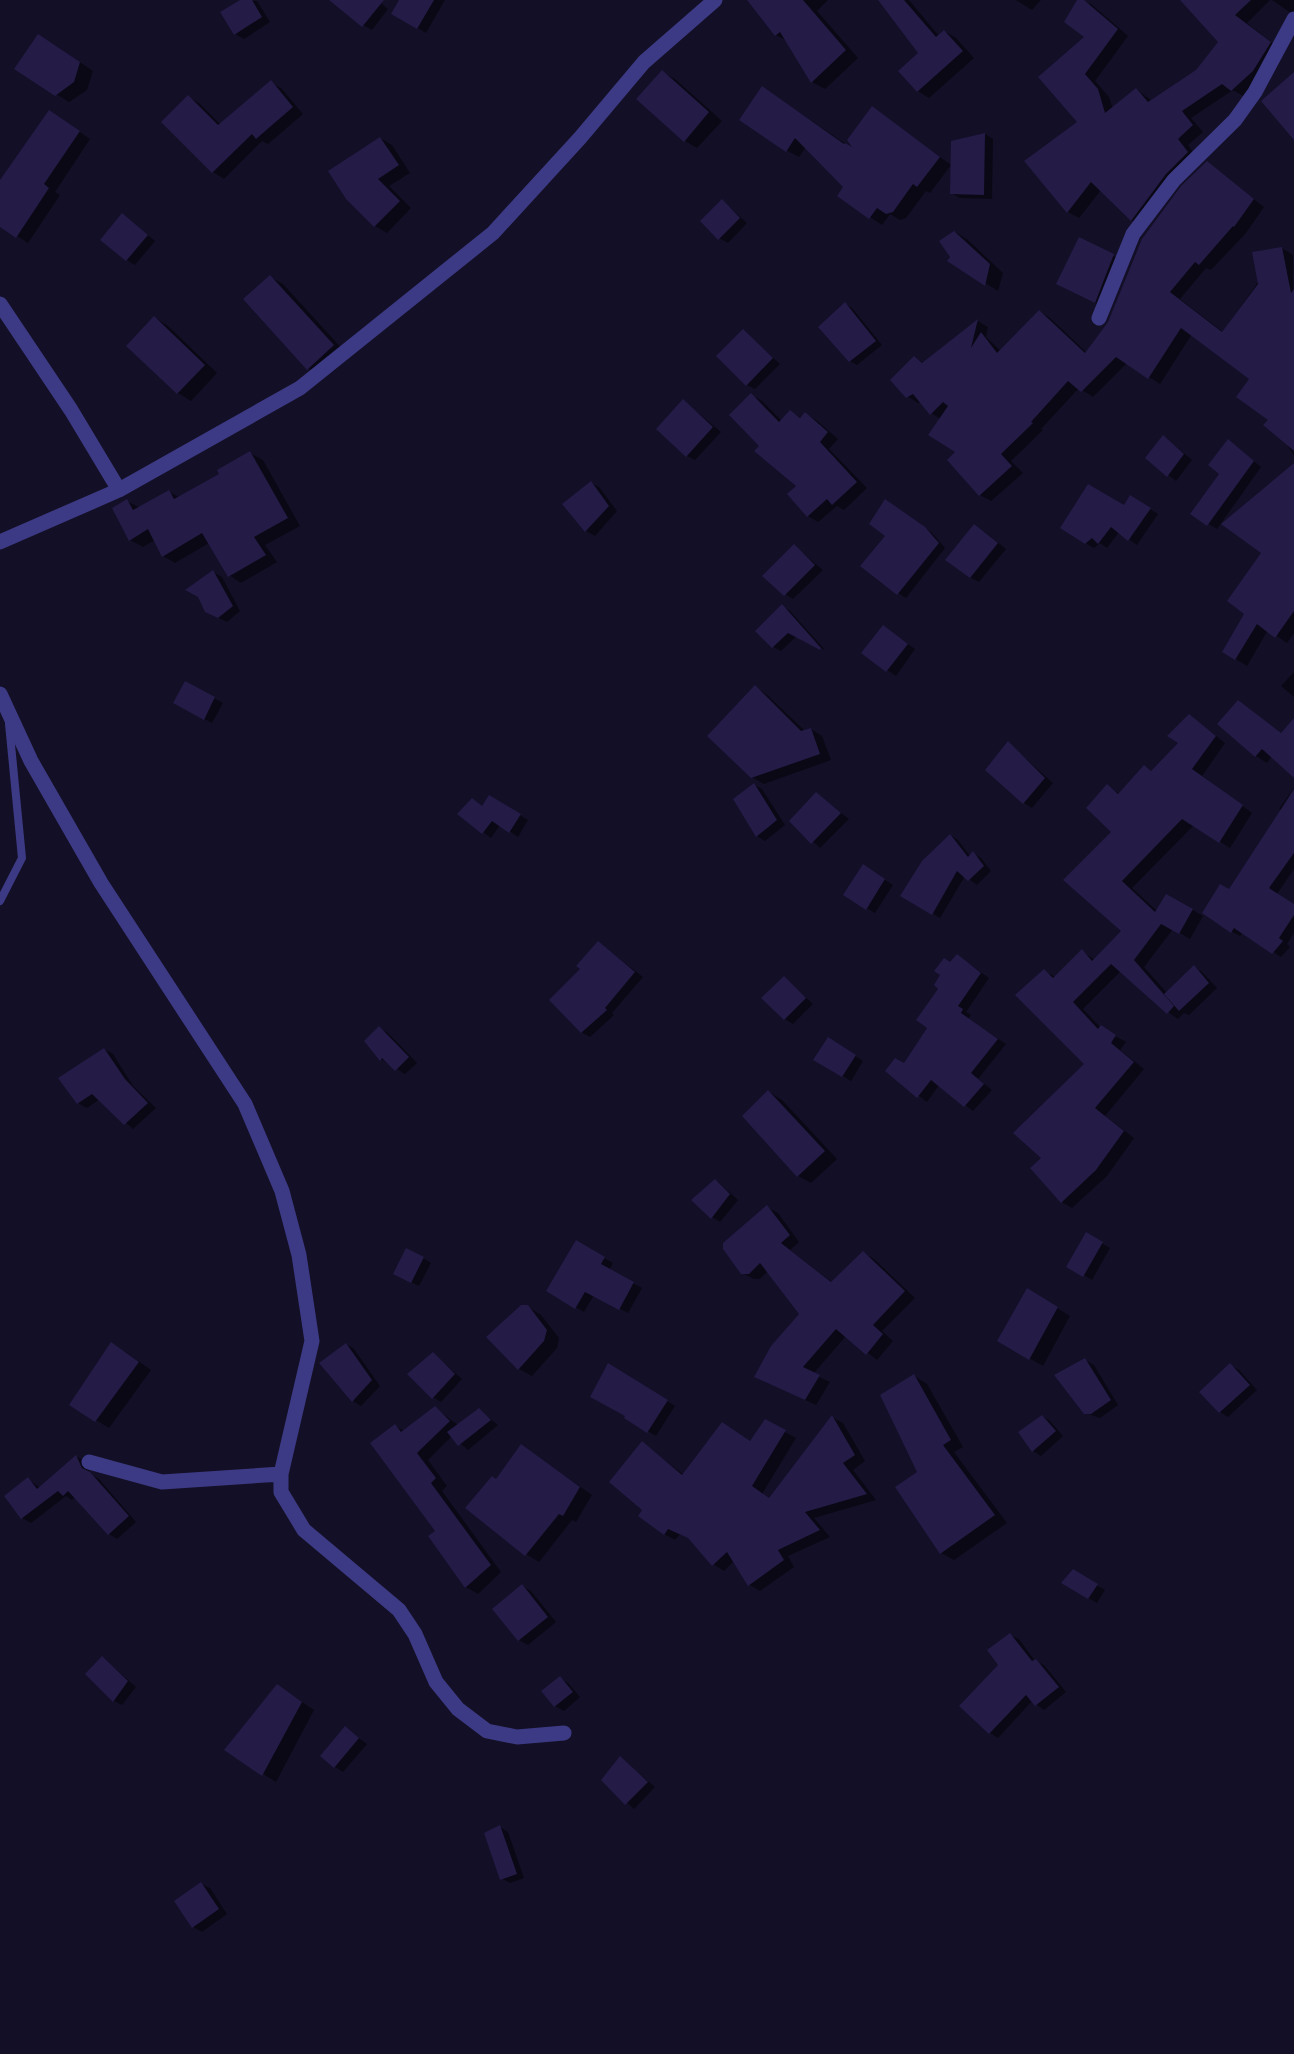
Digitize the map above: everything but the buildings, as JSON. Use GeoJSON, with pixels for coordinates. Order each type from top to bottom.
{"type":"FeatureCollection","features":[{"type":"Feature","properties":{"kind":"street"},"geometry":{"type":"LineString","coordinates":[[0,543],[119,490],[300,388],[493,233],[580,138],[644,62],[715,0]]}},
{"type":"Feature","properties":{"kind":"street"},"geometry":{"type":"LineString","coordinates":[[1099,318],[1133,234],[1174,180],[1235,120],[1256,92],[1294,19]]}},
{"type":"Feature","properties":{"kind":"street"},"geometry":{"type":"LineString","coordinates":[[0,304],[71,410],[119,490]]}},
{"type":"Feature","properties":{"kind":"street"},"geometry":{"type":"LineString","coordinates":[[0,694],[31,761],[101,883],[244,1104],[282,1191],[299,1255],[312,1341],[281,1474],[281,1492],[304,1530],[399,1610],[415,1634],[436,1682],[458,1709],[487,1731],[517,1737],[564,1733]]}},
{"type":"Feature","properties":{"kind":"street"},"geometry":{"type":"LineString","coordinates":[[89,1462],[162,1482],[281,1474]]}},
{"type":"Feature","properties":{"kind":"lane"},"geometry":{"type":"LineString","coordinates":[[0,901],[22,858],[8,712]]}}]}
